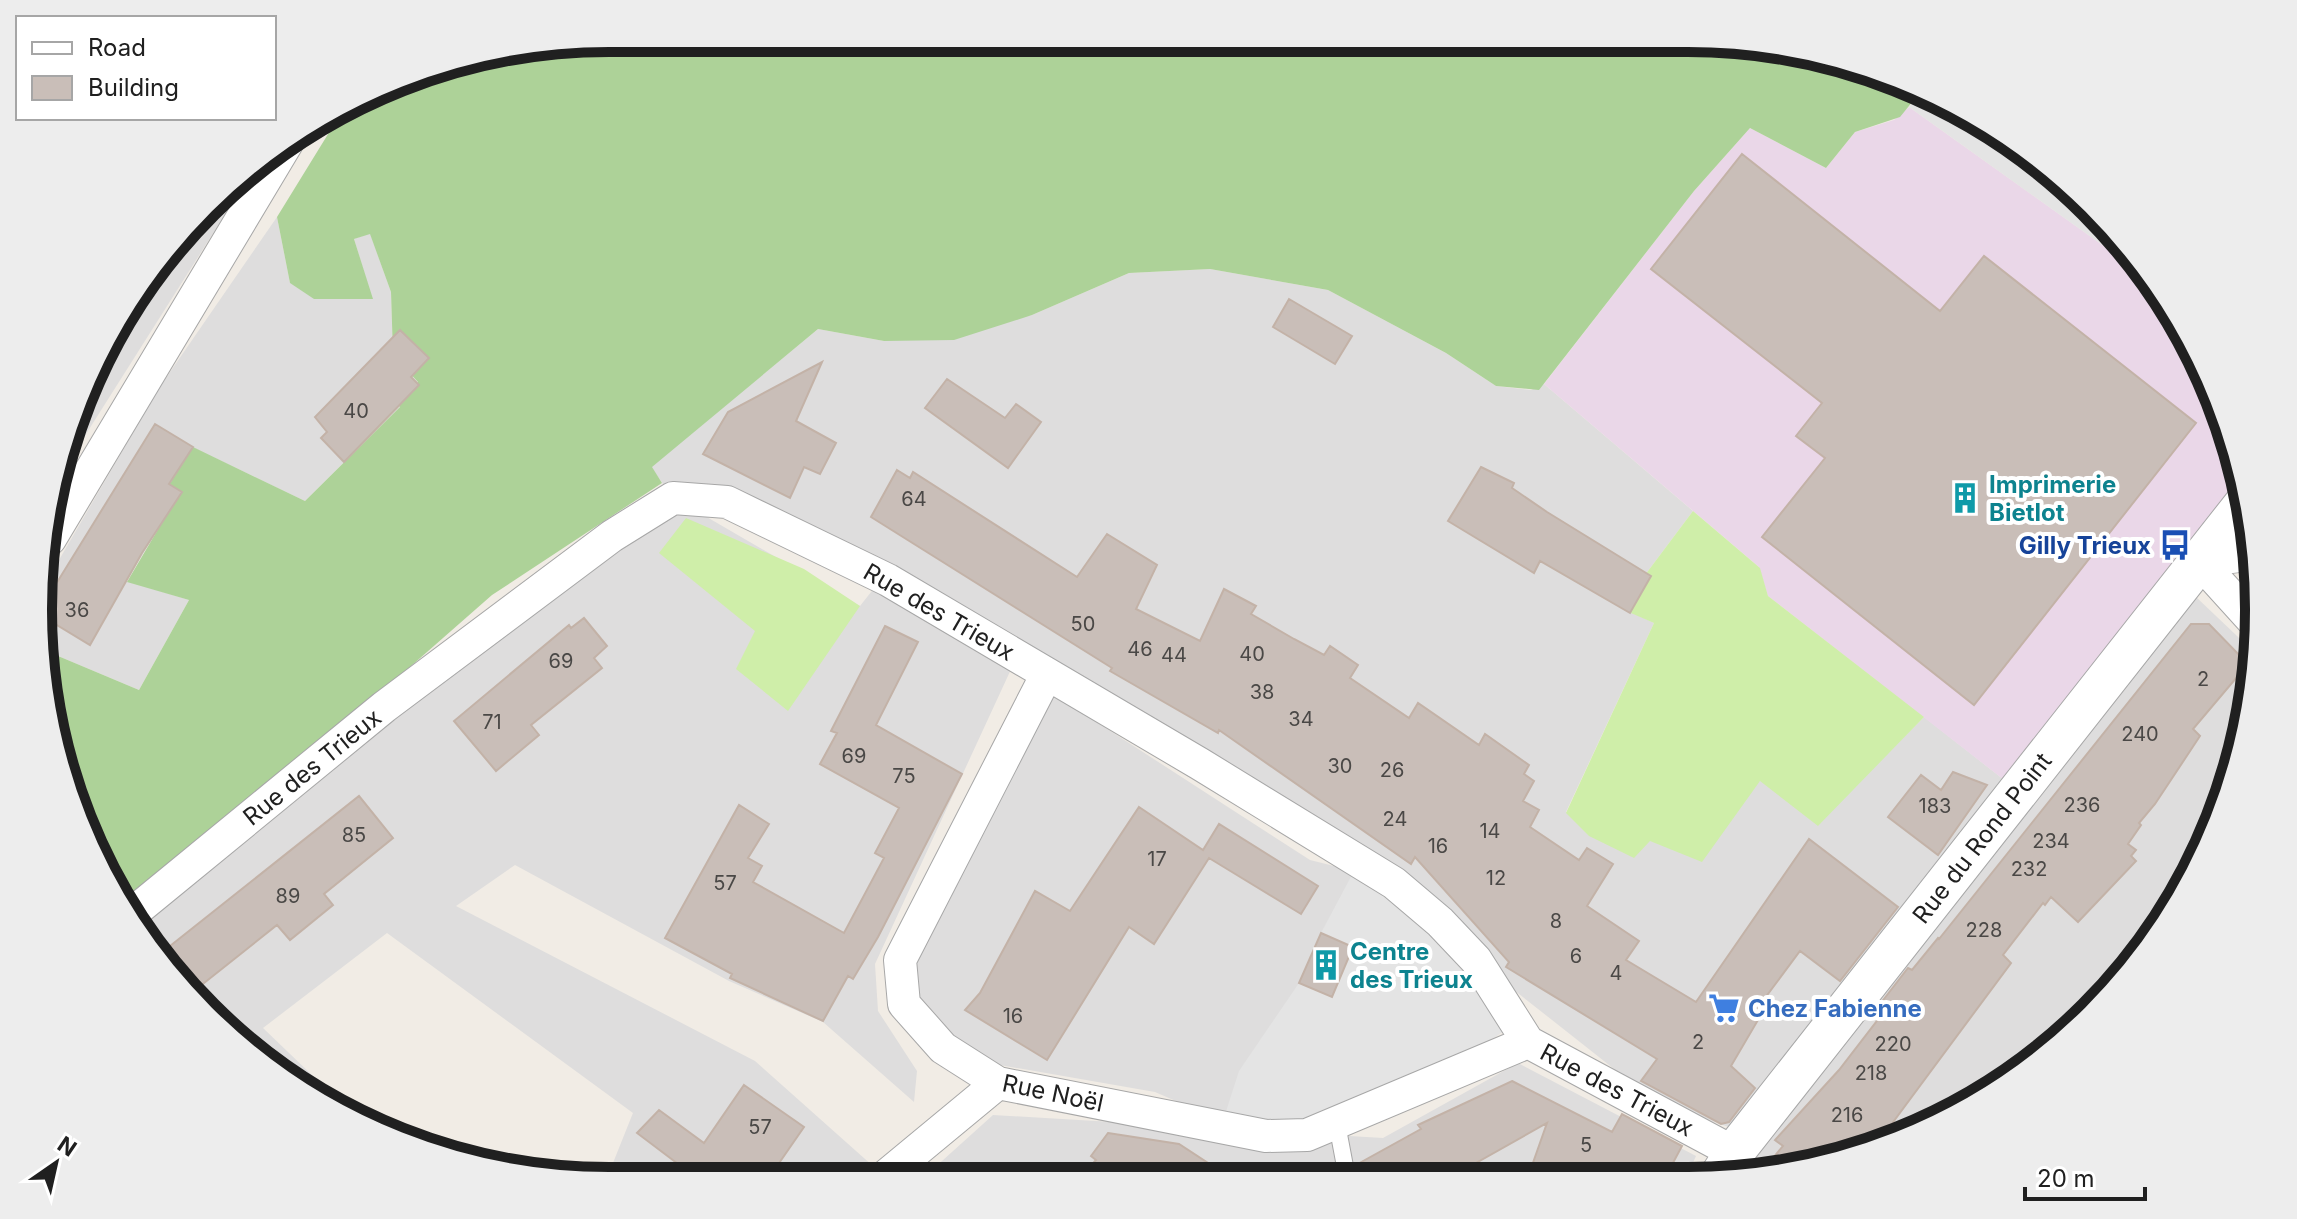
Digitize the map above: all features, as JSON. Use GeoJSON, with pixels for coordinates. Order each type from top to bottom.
{"type":"FeatureCollection","features":[{"type":"Feature","properties":{"kind":"street"},"geometry":{"type":"LineString","coordinates":[[59,523],[270,167]]}},
{"type":"Feature","properties":{"kind":"street","name":"Rue des Trieux"},"geometry":{"type":"LineString","coordinates":[[139,908],[384,707],[612,536],[673,498],[727,502],[888,580],[1200,764],[1394,883],[1440,922],[1476,960],[1528,1042],[1728,1165]]}},
{"type":"Feature","properties":{"kind":"street","name":"Rue du Rond Point"},"geometry":{"type":"LineString","coordinates":[[1728,1165],[2236,514]]}},
{"type":"Feature","properties":{"kind":"street"},"geometry":{"type":"LineString","coordinates":[[2199,561],[2242,556]]}},
{"type":"Feature","properties":{"kind":"street"},"geometry":{"type":"LineString","coordinates":[[2199,561],[2245,612]]}},
{"type":"Feature","properties":{"kind":"street","name":"Rue Noël"},"geometry":{"type":"LineString","coordinates":[[1047,674],[900,960],[904,1004],[943,1048],[998,1083],[1266,1136],[1307,1135],[1528,1042]]}},
{"type":"Feature","properties":{"kind":"street"},"geometry":{"type":"LineString","coordinates":[[896,1167],[998,1083]]}},
{"type":"Feature","properties":{"kind":"lane"},"geometry":{"type":"LineString","coordinates":[[1337,1124],[1345,1167]]}},
{"type":"Feature","properties":{"kind":"shaded area"},"geometry":{"type":"Polygon","coordinates":[[[1914,100],[1934,109],[2027,167],[2082,215],[2120,257],[1909,107],[1914,100]]]}},
{"type":"Feature","properties":{"kind":"shaded area"},"geometry":{"type":"Polygon","coordinates":[[[1909,107],[2120,257],[2151,300],[2188,363],[2215,430],[2233,496],[2008,783],[1768,596],[1759,567],[1544,384],[1694,191],[1750,128],[1826,168],[1855,132],[1894,120],[1909,107]]]}},
{"type":"Feature","properties":{"kind":"shaded area"},"geometry":{"type":"Polygon","coordinates":[[[238,193],[76,451],[109,363],[146,300],[190,242],[238,193]]]}},
{"type":"Feature","properties":{"kind":"shaded area"},"geometry":{"type":"Polygon","coordinates":[[[277,217],[290,283],[372,298],[354,239],[370,233],[391,292],[393,355],[418,382],[397,402],[401,406],[305,501],[192,447],[180,492],[127,581],[189,600],[139,690],[54,654],[53,573],[159,388],[277,217]]]}},
{"type":"Feature","properties":{"kind":"shaded area"},"geometry":{"type":"Polygon","coordinates":[[[1210,269],[1328,290],[1446,353],[1496,386],[1531,390],[1544,384],[1693,511],[1645,575],[1625,609],[1654,623],[1566,812],[1650,841],[1760,781],[1895,746],[1924,717],[2008,783],[1750,1133],[1719,1124],[1642,1091],[1476,960],[1415,886],[909,583],[673,498],[651,467],[818,329],[884,341],[1032,315],[1129,273],[1210,269]]]}},
{"type":"Feature","properties":{"kind":"shaded area"},"geometry":{"type":"Polygon","coordinates":[[[693,509],[860,606],[875,587],[1013,665],[875,964],[878,1011],[917,1071],[914,1102],[823,1022],[729,981],[515,865],[456,906],[755,1061],[874,1167],[611,1167],[633,1113],[387,933],[263,1028],[327,1090],[270,1052],[215,1004],[149,923],[294,781],[631,524],[693,509]]]}},
{"type":"Feature","properties":{"kind":"shaded area"},"geometry":{"type":"Polygon","coordinates":[[[2195,596],[2244,643],[2234,718],[2226,754],[2203,823],[2170,888],[2130,949],[2082,1004],[2027,1052],[1934,1110],[1901,1125],[1832,1148],[1744,1164],[2195,596]]]}},
{"type":"Feature","properties":{"kind":"shaded area"},"geometry":{"type":"Polygon","coordinates":[[[1050,692],[1310,860],[1354,871],[1497,993],[1215,1118],[1155,1092],[977,1061],[891,993],[1050,692]]]}},
{"type":"Feature","properties":{"kind":"shaded area"},"geometry":{"type":"Polygon","coordinates":[[[1354,871],[1440,922],[1504,1031],[1422,1087],[1298,1126],[1221,1127],[1239,1071],[1299,983],[1332,996],[1353,948],[1321,933],[1354,871]]]}},
{"type":"Feature","properties":{"kind":"shaded area"},"geometry":{"type":"Polygon","coordinates":[[[1518,1063],[1696,1156],[1691,1167],[1688,1167],[935,1167],[993,1115],[1383,1138],[1518,1063]]]}},
{"type":"Feature","properties":{"kind":"green space"},"geometry":{"type":"Polygon","coordinates":[[[573,53],[1724,53],[1832,71],[1914,100],[1900,117],[1855,132],[1826,168],[1750,128],[1694,191],[1539,390],[1496,386],[1446,353],[1328,290],[1210,269],[1129,273],[1032,315],[954,340],[884,341],[818,329],[652,467],[662,483],[492,595],[138,906],[109,856],[82,789],[63,718],[54,654],[139,690],[189,600],[127,582],[180,492],[169,485],[193,447],[305,501],[400,407],[396,403],[418,382],[393,355],[391,292],[370,234],[354,239],[373,299],[314,299],[290,283],[277,217],[333,126],[363,109],[396,94],[465,71],[573,53]]]}},
{"type":"Feature","properties":{"kind":"green space"},"geometry":{"type":"Polygon","coordinates":[[[1693,511],[1760,568],[1768,596],[1924,717],[1818,826],[1760,781],[1702,862],[1650,841],[1634,858],[1589,836],[1566,813],[1654,623],[1624,610],[1645,575],[1693,511]]]}},
{"type":"Feature","properties":{"kind":"green space"},"geometry":{"type":"Polygon","coordinates":[[[686,518],[804,569],[860,606],[788,711],[736,669],[755,631],[659,553],[686,518]]]}},
{"type":"Feature","properties":{"kind":"building","name":"Imprimerie Bietlot"},"geometry":{"type":"Polygon","coordinates":[[[1742,154],[1940,311],[1984,256],[2196,423],[1974,705],[1762,537],[1825,458],[1796,436],[1822,403],[1651,269],[1742,154]]]}},
{"type":"Feature","properties":{"kind":"building"},"geometry":{"type":"Polygon","coordinates":[[[1289,299],[1352,336],[1335,364],[1273,327],[1289,299]]]}},
{"type":"Feature","properties":{"kind":"building"},"geometry":{"type":"Polygon","coordinates":[[[400,330],[429,358],[411,377],[419,385],[344,462],[321,438],[327,432],[315,417],[400,330]]]}},
{"type":"Feature","properties":{"kind":"building"},"geometry":{"type":"Polygon","coordinates":[[[822,362],[796,421],[836,443],[820,474],[804,467],[790,498],[703,454],[728,412],[822,362]]]}},
{"type":"Feature","properties":{"kind":"building"},"geometry":{"type":"Polygon","coordinates":[[[947,379],[1005,418],[1016,404],[1041,422],[1008,468],[925,408],[947,379]]]}},
{"type":"Feature","properties":{"kind":"building"},"geometry":{"type":"Polygon","coordinates":[[[155,424],[193,447],[169,484],[182,492],[142,553],[90,645],[52,622],[53,590],[155,424]]]}},
{"type":"Feature","properties":{"kind":"building"},"geometry":{"type":"Polygon","coordinates":[[[1481,467],[1514,483],[1512,488],[1547,512],[1651,576],[1630,613],[1540,561],[1534,573],[1448,521],[1481,467]]]}},
{"type":"Feature","properties":{"kind":"building"},"geometry":{"type":"Polygon","coordinates":[[[897,470],[910,478],[913,472],[1077,577],[1107,534],[1157,565],[1136,609],[1200,641],[1224,589],[1256,606],[1251,614],[1294,639],[1324,655],[1330,646],[1358,665],[1350,678],[1409,718],[1418,703],[1479,745],[1485,734],[1529,765],[1524,774],[1534,781],[1523,801],[1539,810],[1530,827],[1579,860],[1587,848],[1613,864],[1587,906],[1639,941],[1626,960],[1696,1002],[1809,839],[1898,907],[1840,981],[1800,951],[1750,1018],[1758,1020],[1731,1066],[1755,1088],[1729,1122],[1721,1124],[1641,1081],[1657,1059],[1506,967],[1509,962],[1415,857],[1411,864],[1219,730],[1218,733],[1110,671],[1112,668],[871,517],[897,470]]]}},
{"type":"Feature","properties":{"kind":"building"},"geometry":{"type":"Polygon","coordinates":[[[584,618],[607,646],[594,658],[602,668],[531,725],[539,735],[496,771],[454,721],[569,625],[571,628],[584,618]]]}},
{"type":"Feature","properties":{"kind":"building"},"geometry":{"type":"Polygon","coordinates":[[[2191,624],[2209,624],[2243,658],[2241,672],[2193,729],[2200,736],[2139,823],[2141,825],[2128,844],[2136,850],[2131,856],[2136,861],[2078,922],[2051,897],[2045,905],[2043,903],[2003,955],[2011,963],[1889,1129],[1832,1148],[1771,1160],[1783,1146],[1775,1140],[1839,1070],[1883,1013],[1877,1008],[1908,968],[1912,970],[2191,624]]]}},
{"type":"Feature","properties":{"kind":"building"},"geometry":{"type":"Polygon","coordinates":[[[885,626],[918,642],[876,725],[962,774],[878,937],[853,979],[848,976],[823,1021],[730,978],[732,974],[665,938],[739,805],[769,824],[748,858],[762,866],[753,882],[844,933],[884,858],[875,853],[899,808],[820,764],[837,733],[831,731],[885,626]]]}},
{"type":"Feature","properties":{"kind":"building"},"geometry":{"type":"Polygon","coordinates":[[[1953,772],[1987,785],[1938,855],[1888,817],[1921,775],[1941,790],[1953,772]]]}},
{"type":"Feature","properties":{"kind":"building"},"geometry":{"type":"Polygon","coordinates":[[[359,796],[393,838],[324,894],[333,905],[290,940],[277,925],[199,987],[167,949],[359,796]]]}},
{"type":"Feature","properties":{"kind":"building"},"geometry":{"type":"Polygon","coordinates":[[[1139,807],[1203,850],[1219,824],[1318,886],[1301,914],[1209,858],[1154,944],[1129,927],[1047,1060],[965,1010],[980,993],[1035,891],[1070,911],[1139,807]]]}},
{"type":"Feature","properties":{"kind":"building","name":"Centre des Trieux"},"geometry":{"type":"Polygon","coordinates":[[[1321,933],[1353,947],[1332,997],[1299,983],[1321,933]]]}},
{"type":"Feature","properties":{"kind":"building"},"geometry":{"type":"Polygon","coordinates":[[[1512,1081],[1612,1132],[1622,1114],[1682,1146],[1671,1167],[1532,1167],[1547,1123],[1469,1167],[1356,1167],[1421,1129],[1418,1125],[1512,1081]]]}},
{"type":"Feature","properties":{"kind":"building"},"geometry":{"type":"Polygon","coordinates":[[[744,1085],[804,1127],[776,1167],[682,1167],[637,1133],[659,1110],[704,1143],[744,1085]]]}},
{"type":"Feature","properties":{"kind":"building"},"geometry":{"type":"Polygon","coordinates":[[[1108,1133],[1179,1144],[1214,1167],[1090,1167],[1096,1160],[1091,1156],[1108,1133]]]}},
{"type":"Feature","properties":{"kind":"place","name":"Imprimerie Bietlot"},"geometry":{"type":"Point","coordinates":[1965,498]}},
{"type":"Feature","properties":{"kind":"place","name":"Gilly Trieux"},"geometry":{"type":"Point","coordinates":[2175,545]}},
{"type":"Feature","properties":{"kind":"place","name":"Centre des Trieux"},"geometry":{"type":"Point","coordinates":[1326,965]}},
{"type":"Feature","properties":{"kind":"place","name":"Chez Fabienne"},"geometry":{"type":"Point","coordinates":[1724,1008]}}]}
